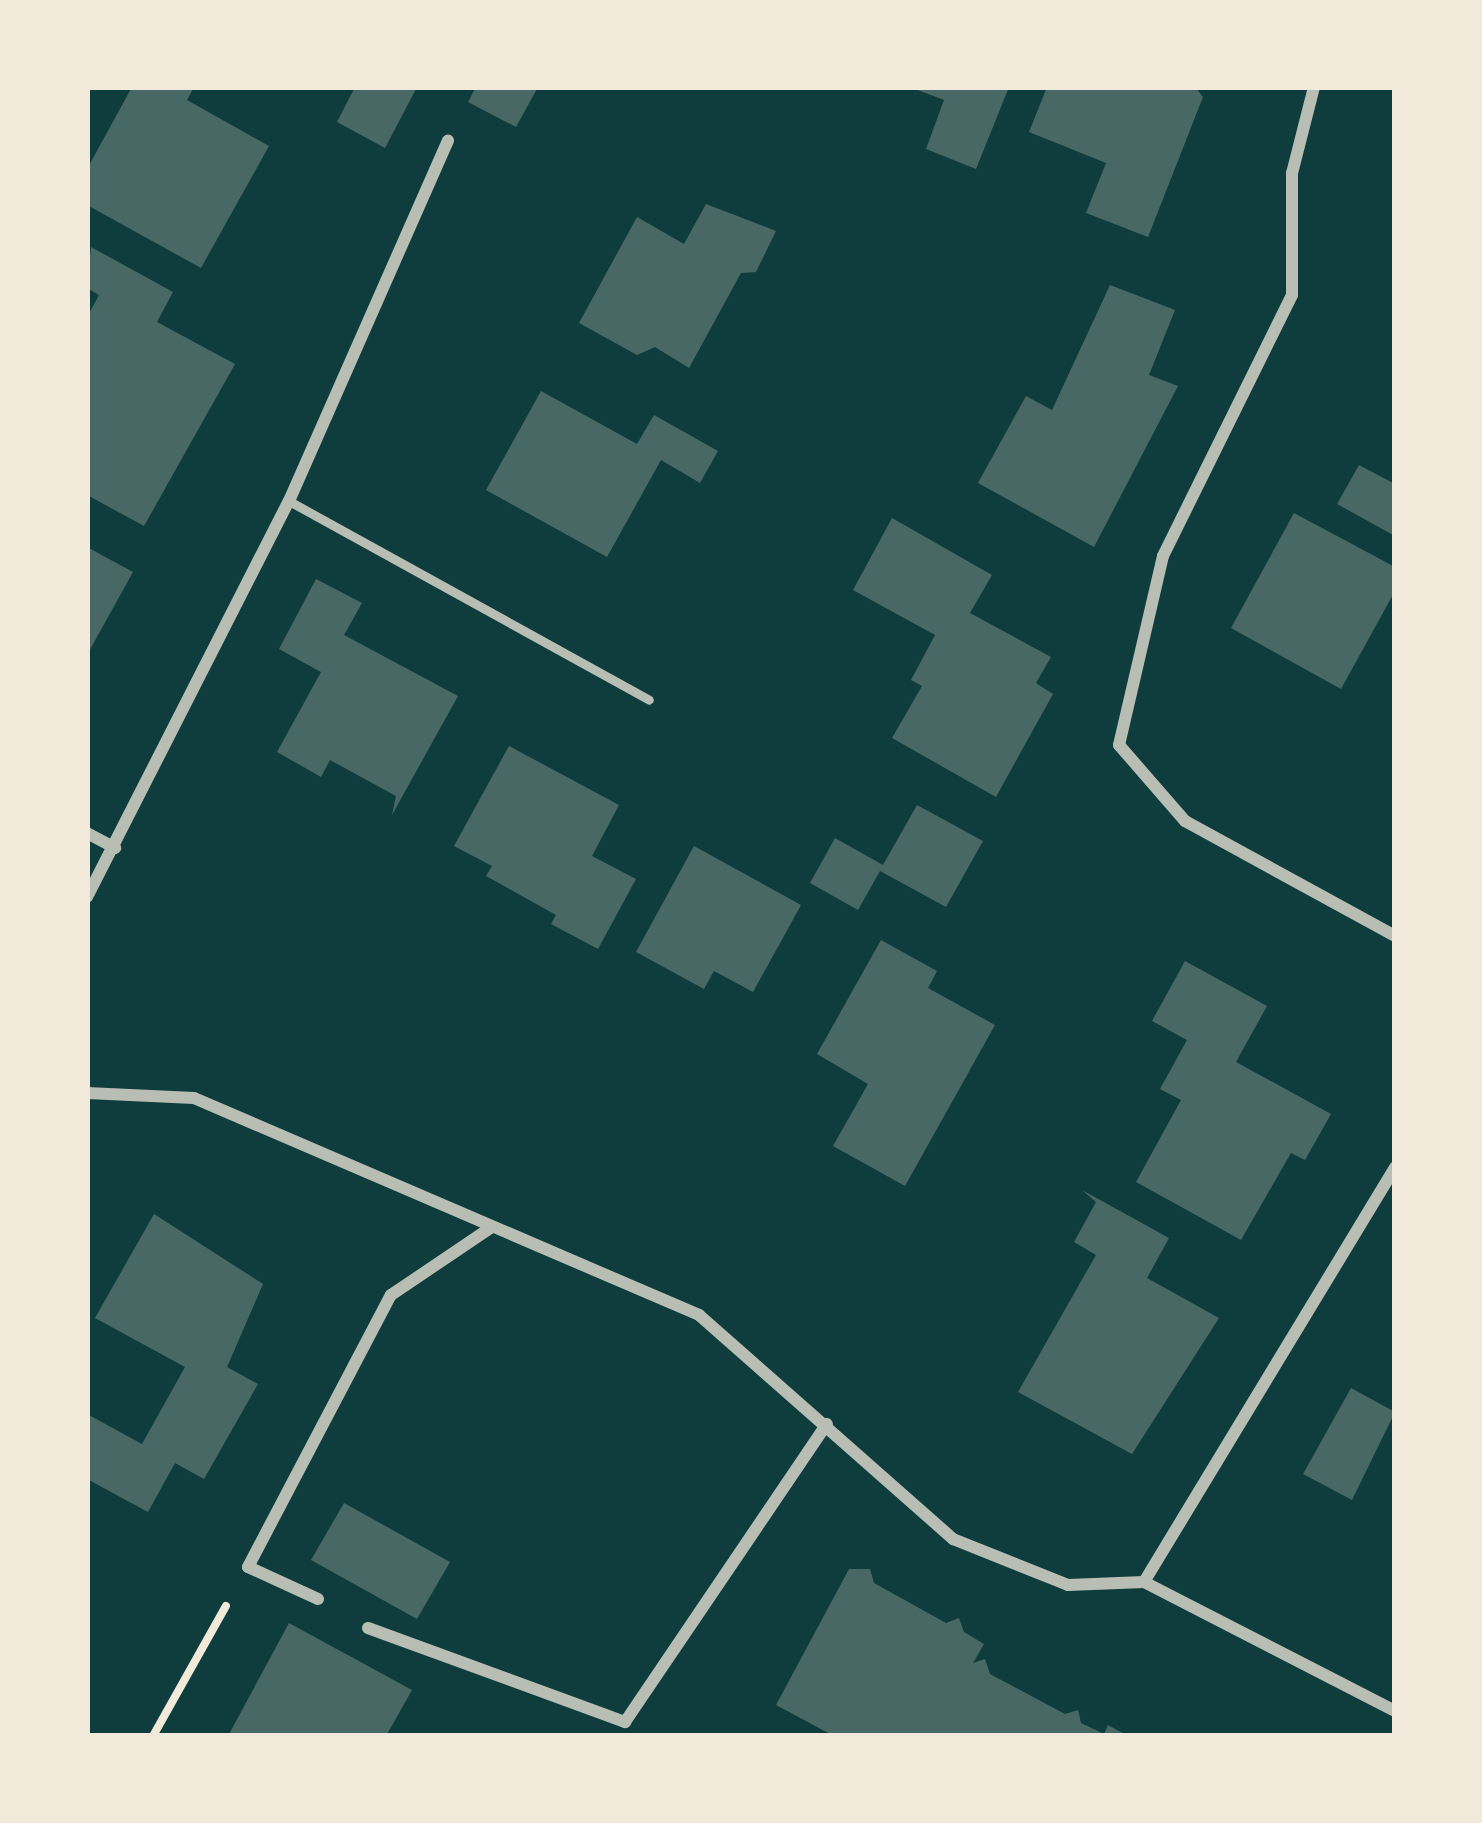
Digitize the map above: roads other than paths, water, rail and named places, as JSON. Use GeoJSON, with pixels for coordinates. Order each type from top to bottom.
{"type":"FeatureCollection","features":[{"type":"Feature","properties":{"kind":"street"},"geometry":{"type":"LineString","coordinates":[[1314,87],[1292,173],[1292,295],[1162,556],[1119,745],[1185,821],[1395,936]]}},
{"type":"Feature","properties":{"kind":"street"},"geometry":{"type":"LineString","coordinates":[[87,897],[290,501],[448,140]]}},
{"type":"Feature","properties":{"kind":"street"},"geometry":{"type":"LineString","coordinates":[[87,833],[115,848]]}},
{"type":"Feature","properties":{"kind":"street"},"geometry":{"type":"LineString","coordinates":[[87,1093],[194,1098],[699,1315],[953,1539],[1068,1585],[1144,1582],[1395,1711]]}},
{"type":"Feature","properties":{"kind":"street"},"geometry":{"type":"LineString","coordinates":[[1144,1582],[1395,1167]]}},
{"type":"Feature","properties":{"kind":"street"},"geometry":{"type":"LineString","coordinates":[[318,1599],[248,1567],[391,1294],[492,1227]]}},
{"type":"Feature","properties":{"kind":"street"},"geometry":{"type":"LineString","coordinates":[[368,1628],[627,1729],[827,1424]]}},
{"type":"Feature","properties":{"kind":"lane"},"geometry":{"type":"LineString","coordinates":[[290,501],[649,700]]}}]}
